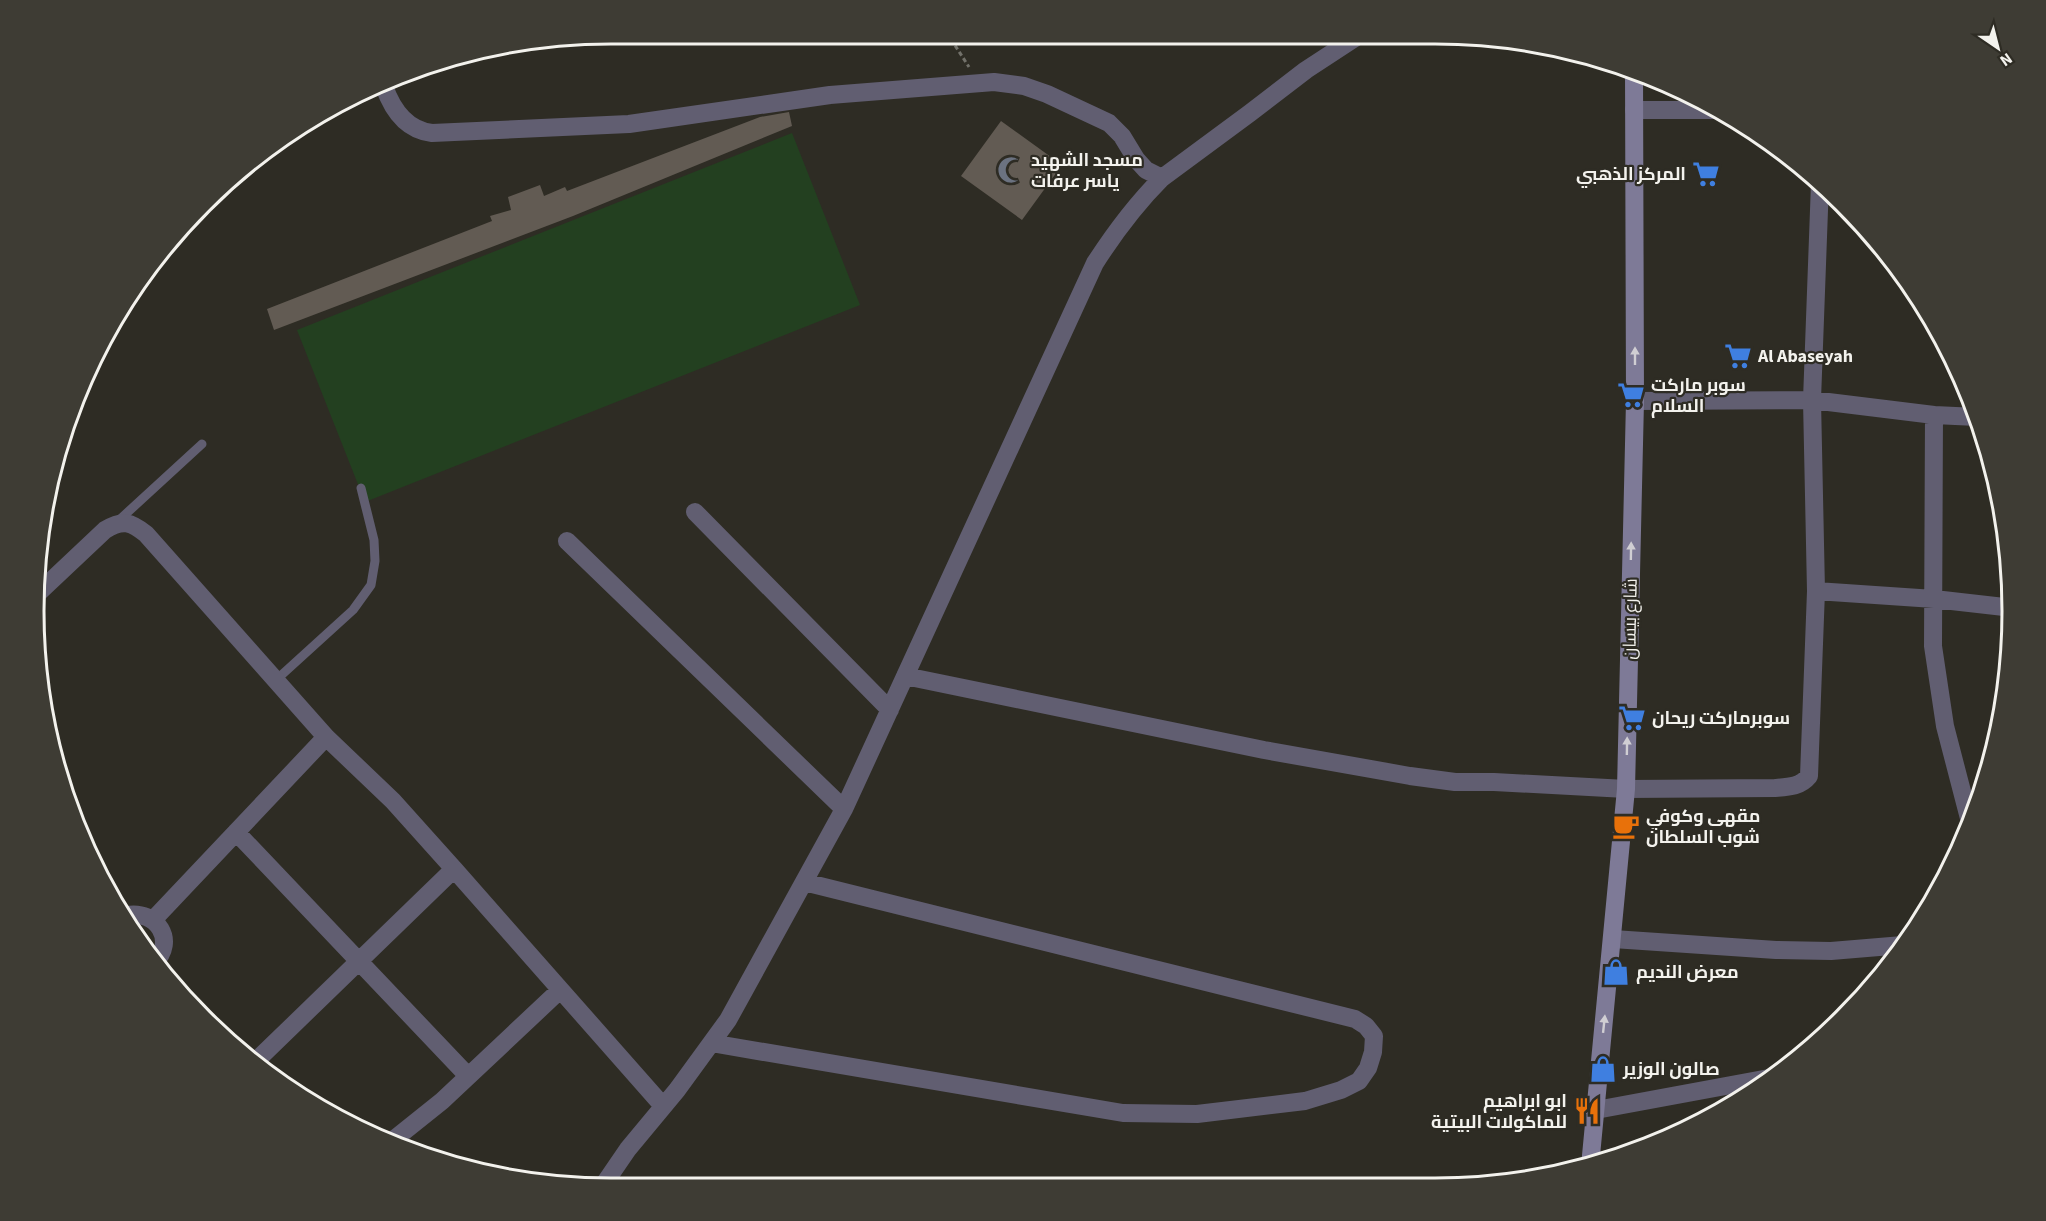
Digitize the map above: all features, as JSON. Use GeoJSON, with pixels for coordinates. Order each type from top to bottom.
{"type":"FeatureCollection","features":[{"type":"Feature","properties":{"kind":"street"},"geometry":{"type":"LineString","coordinates":[[608,1178],[728,1020],[844,809],[1095,263],[1114,233],[1162,178],[1306,70],[1346,44]]}},
{"type":"Feature","properties":{"kind":"street","name":"شارع بيسان"},"geometry":{"type":"LineString","coordinates":[[1592,1155],[1626,789],[1635,401],[1634,80]]}},
{"type":"Feature","properties":{"kind":"street"},"geometry":{"type":"LineString","coordinates":[[386,91],[389,101],[405,122],[422,132],[432,133],[629,124],[830,95],[994,82],[1024,86],[1047,94],[1109,123],[1122,136],[1136,159],[1146,170],[1162,178]]}},
{"type":"Feature","properties":{"kind":"street"},"geometry":{"type":"LineString","coordinates":[[1634,110],[1702,110]]}},
{"type":"Feature","properties":{"kind":"street"},"geometry":{"type":"LineString","coordinates":[[905,676],[1264,750],[1455,782],[1505,782],[1626,789],[1775,788],[1804,782],[1809,776],[1816,591],[1812,400],[1820,194]]}},
{"type":"Feature","properties":{"kind":"street"},"geometry":{"type":"LineString","coordinates":[[1635,401],[1812,400],[1934,415],[1968,417]]}},
{"type":"Feature","properties":{"kind":"street"},"geometry":{"type":"LineString","coordinates":[[1934,415],[1934,646],[1945,726],[1966,808]]}},
{"type":"Feature","properties":{"kind":"street"},"geometry":{"type":"LineString","coordinates":[[695,512],[890,710]]}},
{"type":"Feature","properties":{"kind":"street"},"geometry":{"type":"LineString","coordinates":[[45,587],[105,530],[115,524],[134,524],[147,534],[326,737],[393,801],[663,1106]]}},
{"type":"Feature","properties":{"kind":"street"},"geometry":{"type":"LineString","coordinates":[[567,541],[844,809]]}},
{"type":"Feature","properties":{"kind":"street"},"geometry":{"type":"LineString","coordinates":[[1816,591],[1934,599],[2002,608]]}},
{"type":"Feature","properties":{"kind":"street"},"geometry":{"type":"LineString","coordinates":[[153,920],[326,737]]}},
{"type":"Feature","properties":{"kind":"street"},"geometry":{"type":"LineString","coordinates":[[236,832],[468,1076]]}},
{"type":"Feature","properties":{"kind":"street"},"geometry":{"type":"LineString","coordinates":[[261,1056],[454,869]]}},
{"type":"Feature","properties":{"kind":"street"},"geometry":{"type":"LineString","coordinates":[[711,1043],[1123,1113],[1197,1114],[1295,1103],[1327,1095],[1359,1081],[1368,1068],[1373,1052],[1374,1036],[1366,1026],[1355,1019],[804,882]]}},
{"type":"Feature","properties":{"kind":"street"},"geometry":{"type":"LineString","coordinates":[[132,914],[153,920],[163,935],[164,944],[160,955]]}},
{"type":"Feature","properties":{"kind":"street"},"geometry":{"type":"LineString","coordinates":[[1613,939],[1776,950],[1831,951],[1892,946]]}},
{"type":"Feature","properties":{"kind":"street"},"geometry":{"type":"LineString","coordinates":[[399,1136],[442,1101],[560,990]]}},
{"type":"Feature","properties":{"kind":"street"},"geometry":{"type":"LineString","coordinates":[[1596,1110],[1752,1081]]}},
{"type":"Feature","properties":{"kind":"lane"},"geometry":{"type":"LineString","coordinates":[[115,524],[202,444]]}},
{"type":"Feature","properties":{"kind":"lane"},"geometry":{"type":"LineString","coordinates":[[276,680],[353,610],[371,585],[375,561],[375,540],[361,488]]}},
{"type":"Feature","properties":{"kind":"path"},"geometry":{"type":"LineString","coordinates":[[954,44],[980,83]]}},
{"type":"Feature","properties":{"kind":"green space"},"geometry":{"type":"Polygon","coordinates":[[[792,133],[860,305],[365,502],[297,330],[792,133]]]}},
{"type":"Feature","properties":{"kind":"building"},"geometry":{"type":"Polygon","coordinates":[[[789,112],[792,126],[573,216],[274,330],[267,309],[492,221],[490,216],[511,210],[508,197],[540,185],[544,196],[565,187],[567,191],[760,117],[789,112]]]}},
{"type":"Feature","properties":{"kind":"building","name":"مسجد الشهيد ياسر عرفات"},"geometry":{"type":"Polygon","coordinates":[[[1001,121],[1062,165],[1022,220],[961,176],[1001,121]]]}},
{"type":"Feature","properties":{"kind":"place","name":"مسجد الشهيد ياسر عرفات"},"geometry":{"type":"Point","coordinates":[1011,170]}},
{"type":"Feature","properties":{"kind":"place","name":"المركز الذهبي"},"geometry":{"type":"Point","coordinates":[1706,174]}},
{"type":"Feature","properties":{"kind":"place","name":"Al Abaseyah"},"geometry":{"type":"Point","coordinates":[1738,356]}},
{"type":"Feature","properties":{"kind":"place","name":"سوبر ماركت السلام"},"geometry":{"type":"Point","coordinates":[1631,395]}},
{"type":"Feature","properties":{"kind":"place","name":"سوبرماركت ريحان"},"geometry":{"type":"Point","coordinates":[1632,718]}},
{"type":"Feature","properties":{"kind":"place","name":"مقهى وكوفي شوب السلطان"},"geometry":{"type":"Point","coordinates":[1626,826]}},
{"type":"Feature","properties":{"kind":"place","name":"معرض النديم"},"geometry":{"type":"Point","coordinates":[1616,972]}},
{"type":"Feature","properties":{"kind":"place","name":"صالون الوزير"},"geometry":{"type":"Point","coordinates":[1603,1069]}},
{"type":"Feature","properties":{"kind":"place","name":"ابو ابراهيم للماكولات البيتية"},"geometry":{"type":"Point","coordinates":[1587,1111]}}]}
